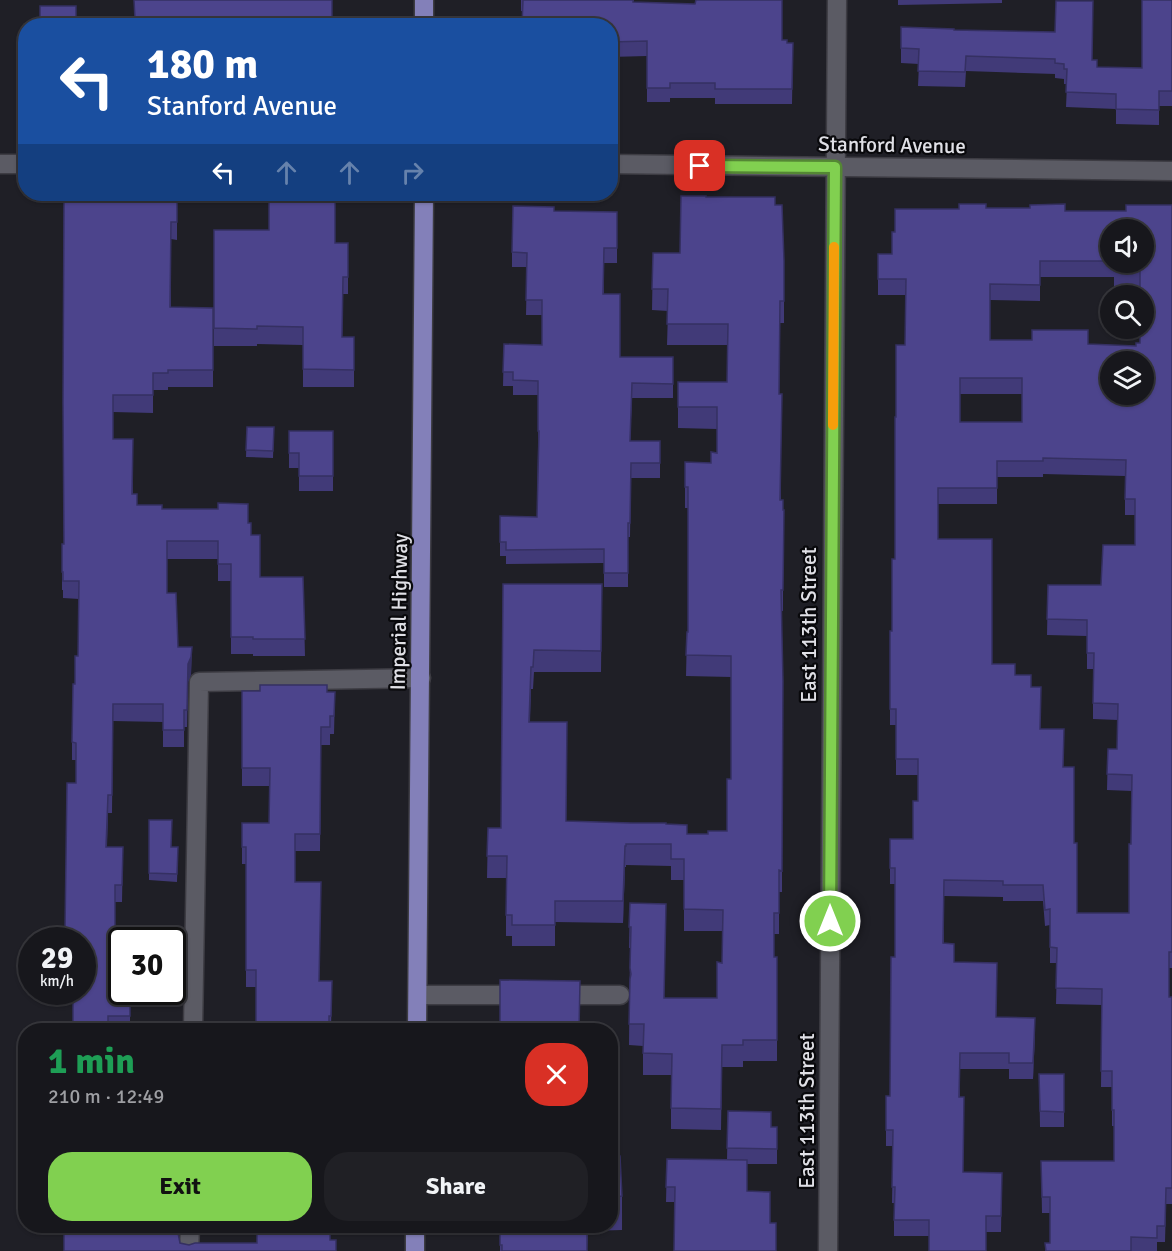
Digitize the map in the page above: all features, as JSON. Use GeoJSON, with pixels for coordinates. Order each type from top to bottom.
{"type":"FeatureCollection","features":[{"type":"Feature","properties":{"kind":"main road"},"geometry":{"type":"LineString","coordinates":[[424,0],[424,18]]}},
{"type":"Feature","properties":{"kind":"main road","name":"Imperial Highway"},"geometry":{"type":"LineString","coordinates":[[417,1023],[424,201]]}},
{"type":"Feature","properties":{"kind":"main road"},"geometry":{"type":"LineString","coordinates":[[415,1233],[415,1251]]}},
{"type":"Feature","properties":{"kind":"street","name":"East 113th Street"},"geometry":{"type":"LineString","coordinates":[[828,1251],[837,0]]}},
{"type":"Feature","properties":{"kind":"street"},"geometry":{"type":"LineString","coordinates":[[0,164],[18,164]]}},
{"type":"Feature","properties":{"kind":"street","name":"Stanford Avenue"},"geometry":{"type":"LineString","coordinates":[[618,164],[1172,171]]}},
{"type":"Feature","properties":{"kind":"street"},"geometry":{"type":"LineString","coordinates":[[193,1023],[198,682],[421,678]]}},
{"type":"Feature","properties":{"kind":"street"},"geometry":{"type":"LineString","coordinates":[[418,995],[620,995]]}},
{"type":"Feature","properties":{"kind":"street"},"geometry":{"type":"LineString","coordinates":[[189,1251],[190,1233]]}},
{"type":"Feature","properties":{"kind":"building"},"geometry":{"type":"Polygon","coordinates":[[[134,0],[332,0],[332,18],[135,18],[134,0]]]}},
{"type":"Feature","properties":{"kind":"building"},"geometry":{"type":"Polygon","coordinates":[[[523,0],[633,0],[633,2],[695,4],[696,0],[782,0],[782,40],[793,43],[792,89],[715,89],[715,83],[670,83],[670,88],[647,88],[647,41],[618,42],[618,18],[522,18],[523,0]]]}},
{"type":"Feature","properties":{"kind":"building"},"geometry":{"type":"Polygon","coordinates":[[[1142,0],[1172,0],[1172,91],[1159,91],[1159,110],[1116,109],[1116,94],[1066,92],[1067,69],[1064,69],[1064,64],[1055,63],[1055,59],[966,56],[965,72],[918,71],[919,49],[901,48],[901,27],[1055,32],[1056,1],[1093,1],[1092,60],[1097,60],[1097,67],[1142,68],[1142,0]]]}},
{"type":"Feature","properties":{"kind":"building"},"geometry":{"type":"Polygon","coordinates":[[[40,6],[76,6],[76,18],[40,18],[40,6]]]}},
{"type":"Feature","properties":{"kind":"building"},"geometry":{"type":"Polygon","coordinates":[[[681,196],[775,197],[775,205],[782,205],[784,301],[780,301],[779,394],[782,394],[780,500],[783,500],[784,510],[783,590],[781,590],[782,871],[779,870],[779,913],[774,913],[774,957],[777,957],[777,1040],[743,1040],[743,1045],[722,1045],[721,1109],[671,1108],[672,1054],[643,1053],[644,1024],[629,1024],[630,903],[666,904],[664,998],[717,998],[717,962],[722,963],[723,910],[684,909],[684,859],[671,859],[671,844],[626,844],[623,901],[555,901],[555,925],[512,925],[512,915],[506,915],[507,856],[487,856],[488,828],[501,828],[503,584],[602,584],[601,651],[534,650],[533,667],[531,667],[529,722],[567,722],[566,821],[687,825],[687,834],[727,831],[727,779],[731,779],[731,656],[686,655],[688,487],[685,487],[685,462],[711,463],[711,452],[717,453],[717,407],[678,407],[678,382],[727,382],[728,324],[667,324],[668,289],[652,289],[653,253],[680,253],[681,196]]]}},
{"type":"Feature","properties":{"kind":"building"},"geometry":{"type":"Polygon","coordinates":[[[177,201],[177,222],[171,222],[170,307],[213,308],[213,370],[168,370],[168,373],[153,373],[153,395],[113,395],[113,439],[133,439],[132,494],[137,494],[137,505],[162,505],[162,509],[218,509],[218,503],[248,504],[248,523],[251,523],[251,535],[260,535],[260,577],[303,577],[305,639],[231,637],[231,564],[218,564],[218,541],[167,541],[167,593],[176,593],[178,647],[192,647],[188,664],[187,710],[184,710],[184,730],[163,730],[163,704],[113,704],[112,795],[108,795],[106,847],[123,847],[122,885],[115,885],[115,927],[108,927],[108,1005],[130,1005],[130,1016],[108,1016],[108,1023],[73,1023],[73,1005],[96,1005],[96,927],[65,927],[67,783],[76,783],[76,743],[72,742],[73,684],[75,684],[75,656],[78,656],[79,581],[63,581],[62,572],[62,544],[64,544],[64,202],[177,201]]]}},
{"type":"Feature","properties":{"kind":"building"},"geometry":{"type":"Polygon","coordinates":[[[269,201],[335,201],[335,243],[348,243],[348,277],[343,277],[342,337],[354,337],[354,370],[303,369],[303,327],[214,328],[214,230],[269,230],[269,201]]]}},
{"type":"Feature","properties":{"kind":"building"},"geometry":{"type":"Polygon","coordinates":[[[959,204],[986,204],[986,208],[1030,208],[1030,205],[1065,204],[1065,211],[1126,211],[1126,205],[1172,205],[1172,952],[1169,952],[1169,997],[1172,997],[1172,1188],[1166,1188],[1165,1226],[1157,1226],[1157,1238],[1131,1237],[1131,1251],[1046,1251],[1045,1243],[1050,1243],[1050,1197],[1042,1197],[1041,1161],[1114,1161],[1114,1110],[1112,1110],[1112,1071],[1101,1071],[1102,989],[1056,988],[1057,948],[1050,947],[1050,909],[1045,910],[1043,885],[1003,885],[1003,881],[944,880],[943,943],[954,944],[954,962],[997,963],[996,1017],[1035,1018],[1033,1063],[1009,1063],[1009,1053],[960,1053],[959,1097],[964,1097],[963,1172],[1002,1173],[1001,1216],[986,1216],[986,1251],[929,1251],[929,1220],[894,1220],[893,1130],[886,1130],[886,1096],[890,1096],[891,957],[895,957],[895,868],[890,868],[890,839],[913,839],[913,801],[918,801],[918,759],[896,759],[896,709],[890,709],[892,559],[895,559],[896,345],[905,345],[906,279],[878,279],[878,254],[892,254],[895,209],[959,209],[959,204]],[[1100,219],[1100,261],[1040,261],[1040,285],[990,284],[990,340],[1032,340],[1032,330],[1088,330],[1088,344],[1136,346],[1136,343],[1140,343],[1140,339],[1154,339],[1154,285],[1140,285],[1140,273],[1154,273],[1154,219],[1100,219]],[[960,378],[960,422],[1022,422],[1022,378],[960,378]],[[1043,458],[1043,461],[997,461],[997,488],[938,488],[938,539],[992,539],[992,664],[1015,664],[1015,675],[1031,675],[1031,687],[1041,687],[1040,729],[1064,729],[1063,767],[1074,767],[1077,913],[1129,913],[1132,775],[1107,774],[1108,749],[1117,749],[1118,704],[1093,703],[1094,653],[1087,653],[1087,620],[1047,619],[1048,585],[1101,585],[1103,545],[1135,545],[1135,499],[1125,499],[1126,460],[1043,458]]]}},
{"type":"Feature","properties":{"kind":"building"},"geometry":{"type":"Polygon","coordinates":[[[513,206],[554,207],[554,211],[617,212],[617,248],[604,248],[603,294],[620,294],[620,357],[673,357],[673,384],[632,383],[630,441],[660,441],[660,463],[631,463],[628,573],[604,573],[604,549],[506,550],[506,542],[500,542],[500,516],[537,517],[538,381],[513,380],[513,372],[503,372],[504,344],[542,345],[542,300],[526,300],[527,253],[512,252],[513,206]]]}},
{"type":"Feature","properties":{"kind":"building"},"geometry":{"type":"Polygon","coordinates":[[[247,427],[274,427],[273,451],[246,450],[247,427]]]}},
{"type":"Feature","properties":{"kind":"building"},"geometry":{"type":"Polygon","coordinates":[[[289,431],[333,431],[333,476],[299,476],[299,453],[289,453],[289,431]]]}},
{"type":"Feature","properties":{"kind":"building"},"geometry":{"type":"Polygon","coordinates":[[[260,685],[327,685],[327,692],[335,692],[334,716],[330,716],[330,727],[321,727],[320,834],[295,834],[295,882],[321,882],[319,981],[332,981],[329,1023],[256,1023],[256,970],[246,970],[246,847],[242,847],[242,823],[269,823],[270,768],[242,768],[242,691],[260,691],[260,685]]]}},
{"type":"Feature","properties":{"kind":"building"},"geometry":{"type":"Polygon","coordinates":[[[149,820],[172,820],[171,847],[178,847],[177,874],[149,873],[149,820]]]}},
{"type":"Feature","properties":{"kind":"building"},"geometry":{"type":"Polygon","coordinates":[[[500,980],[580,981],[579,1023],[500,1023],[500,980]]]}},
{"type":"Feature","properties":{"kind":"building"},"geometry":{"type":"Polygon","coordinates":[[[1039,1074],[1064,1074],[1064,1112],[1040,1111],[1039,1074]]]}},
{"type":"Feature","properties":{"kind":"building"},"geometry":{"type":"Polygon","coordinates":[[[728,1111],[771,1112],[771,1127],[777,1127],[777,1149],[727,1148],[728,1111]]]}},
{"type":"Feature","properties":{"kind":"building"},"geometry":{"type":"Polygon","coordinates":[[[618,1156],[620,1156],[622,1196],[618,1196],[618,1156]]]}},
{"type":"Feature","properties":{"kind":"building"},"geometry":{"type":"Polygon","coordinates":[[[667,1159],[747,1160],[747,1191],[770,1192],[770,1223],[776,1223],[776,1251],[674,1251],[675,1187],[666,1187],[667,1159]]]}},
{"type":"Feature","properties":{"kind":"building"},"geometry":{"type":"Polygon","coordinates":[[[64,1233],[178,1233],[180,1243],[189,1245],[195,1243],[257,1243],[257,1233],[330,1233],[330,1240],[336,1240],[336,1251],[64,1251],[64,1233]]]}},
{"type":"Feature","properties":{"kind":"building"},"geometry":{"type":"Polygon","coordinates":[[[500,1233],[587,1233],[587,1251],[502,1251],[502,1245],[500,1245],[500,1233]]]}},
{"type":"Feature","properties":{"kind":"slow traffic"},"geometry":{"type":"LineString","coordinates":[[833,425],[834,247]]}},
{"type":"Feature","properties":{"kind":"route"},"geometry":{"type":"LineString","coordinates":[[700,166],[835,167],[830,921]]}}]}
